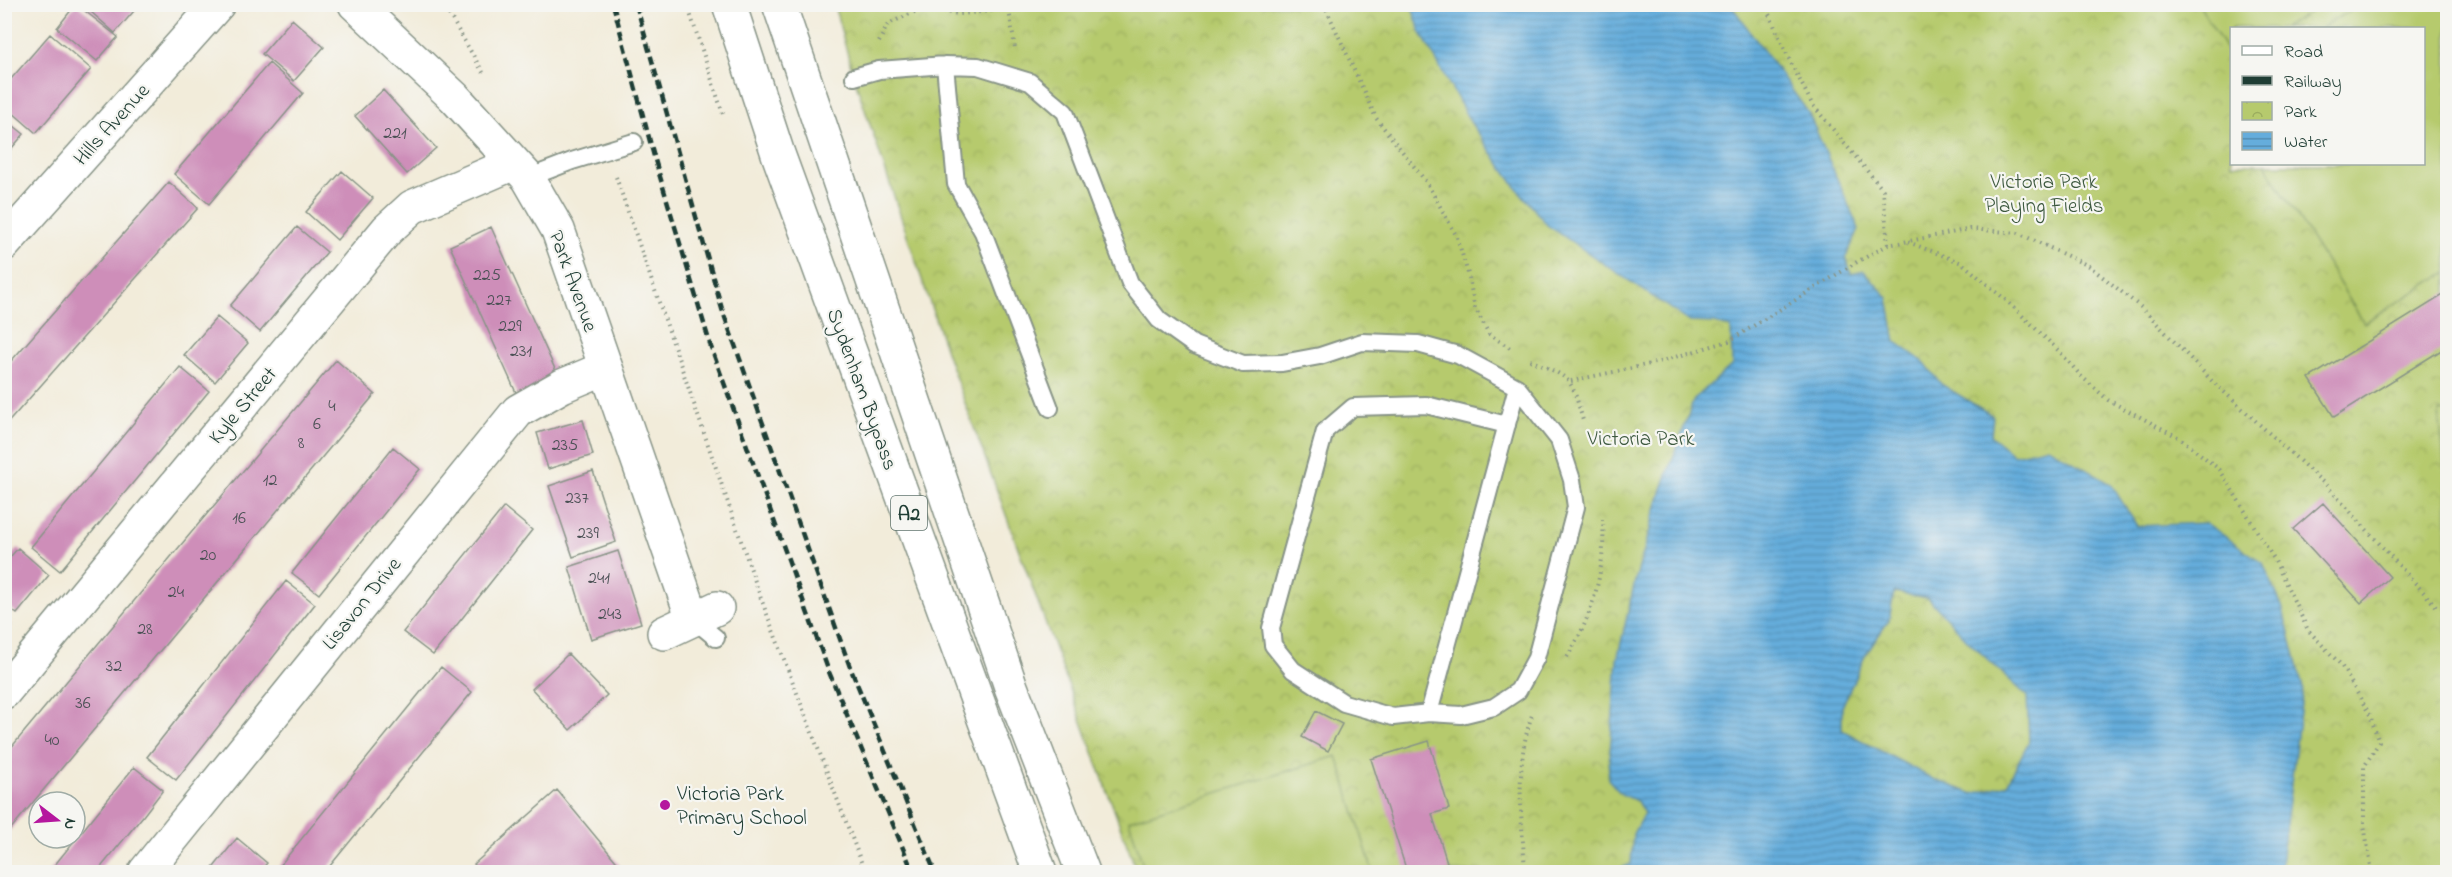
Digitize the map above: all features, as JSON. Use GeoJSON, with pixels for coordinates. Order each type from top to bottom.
{"type":"FeatureCollection","features":[{"type":"Feature","properties":{"kind":"main road","name":"Hills Avenue"},"geometry":{"type":"LineString","coordinates":[[4,244],[218,4]]}},
{"type":"Feature","properties":{"kind":"main road","name":"Park Avenue"},"geometry":{"type":"LineString","coordinates":[[355,4],[455,98],[521,171],[558,230],[605,368],[709,622],[664,633]]}},
{"type":"Feature","properties":{"kind":"main road","name":"Sydenham Bypass"},"geometry":{"type":"LineString","coordinates":[[729,4],[778,154],[1040,873]]}},
{"type":"Feature","properties":{"kind":"main road","name":"Sydenham Bypass"},"geometry":{"type":"LineString","coordinates":[[779,4],[1011,687],[1083,873]]}},
{"type":"Feature","properties":{"kind":"main road","name":"Kyle Street"},"geometry":{"type":"LineString","coordinates":[[4,692],[387,230],[412,207],[521,171]]}},
{"type":"Feature","properties":{"kind":"main road","name":"Lisavon Drive"},"geometry":{"type":"LineString","coordinates":[[145,873],[518,411],[562,386],[605,368]]}},
{"type":"Feature","properties":{"kind":"lane"},"geometry":{"type":"LineString","coordinates":[[945,65],[956,184],[983,232],[1050,408]]}},
{"type":"Feature","properties":{"kind":"lane"},"geometry":{"type":"LineString","coordinates":[[854,77],[879,70],[945,65],[978,66],[1030,82],[1065,112],[1130,283],[1159,320],[1194,345],[1243,364],[1292,361],[1320,356],[1362,342],[1418,344],[1458,355],[1517,387],[1559,440],[1572,480],[1576,507],[1536,658],[1518,691],[1494,707],[1461,715],[1429,713],[1393,717],[1344,703],[1293,670],[1274,645],[1271,628],[1325,431],[1353,407],[1426,405],[1507,425]]}},
{"type":"Feature","properties":{"kind":"lane"},"geometry":{"type":"LineString","coordinates":[[521,171],[634,142]]}},
{"type":"Feature","properties":{"kind":"lane"},"geometry":{"type":"LineString","coordinates":[[1429,713],[1517,387]]}},
{"type":"Feature","properties":{"kind":"path"},"geometry":{"type":"LineString","coordinates":[[443,4],[489,83]]}},
{"type":"Feature","properties":{"kind":"path"},"geometry":{"type":"LineString","coordinates":[[687,4],[724,117]]}},
{"type":"Feature","properties":{"kind":"path"},"geometry":{"type":"LineString","coordinates":[[879,70],[873,52],[888,24],[921,9],[960,14],[991,11],[999,4]]}},
{"type":"Feature","properties":{"kind":"path"},"geometry":{"type":"LineString","coordinates":[[1008,4],[1014,44],[1030,82]]}},
{"type":"Feature","properties":{"kind":"path"},"geometry":{"type":"LineString","coordinates":[[1763,4],[1812,104],[1883,190],[1888,245]]}},
{"type":"Feature","properties":{"kind":"path"},"geometry":{"type":"LineString","coordinates":[[606,150],[760,596],[865,873]]}},
{"type":"Feature","properties":{"kind":"path"},"geometry":{"type":"LineString","coordinates":[[1571,381],[1655,363],[1729,341],[1888,245],[1971,229],[2018,233],[2089,266],[2142,308],[2212,381],[2328,487],[2436,606]]}},
{"type":"Feature","properties":{"kind":"path"},"geometry":{"type":"LineString","coordinates":[[1908,242],[1962,263],[2007,301],[2108,400],[2180,438],[2220,470],[2274,559],[2308,630],[2341,665],[2370,716],[2379,742],[2364,767],[2364,825],[2372,873]]}},
{"type":"Feature","properties":{"kind":"green space","name":"Victoria Park"},"geometry":{"type":"Polygon","coordinates":[[[834,5],[2447,5],[2447,872],[1137,872],[947,354],[854,77],[834,5]]]}},
{"type":"Feature","properties":{"kind":"green space"},"geometry":{"type":"Polygon","coordinates":[[[2199,5],[2322,5],[2285,27],[2230,27],[2230,55],[2199,5]]]}},
{"type":"Feature","properties":{"kind":"green space"},"geometry":{"type":"Polygon","coordinates":[[[2360,5],[2448,5],[2447,272],[2364,323],[2266,165],[2425,165],[2425,27],[2323,27],[2360,5]]]}},
{"type":"Feature","properties":{"kind":"green space"},"geometry":{"type":"Polygon","coordinates":[[[2448,411],[2447,489],[2439,412],[2448,411]]]}},
{"type":"Feature","properties":{"kind":"green space"},"geometry":{"type":"Polygon","coordinates":[[[1337,756],[1373,872],[1145,872],[1129,820],[1337,756]]]}},
{"type":"Feature","properties":{"kind":"water"},"geometry":{"type":"Polygon","coordinates":[[[1411,5],[1731,5],[1808,112],[1859,229],[1846,257],[1851,274],[1864,271],[1888,298],[1896,342],[1925,363],[1941,384],[1993,416],[1991,436],[2014,455],[2048,447],[2111,484],[2137,526],[2206,523],[2263,563],[2282,606],[2303,688],[2280,872],[1615,872],[1631,864],[1633,834],[1644,813],[1637,801],[1621,794],[1608,779],[1617,660],[1635,581],[1662,489],[1694,399],[1732,365],[1731,328],[1715,323],[1690,322],[1547,225],[1516,187],[1471,123],[1421,33],[1411,5]],[[1894,592],[1889,620],[1865,656],[1842,707],[1842,730],[1933,779],[1973,794],[2007,784],[2029,741],[2027,696],[1968,641],[1928,598],[1894,592]]]}},
{"type":"Feature","properties":{"kind":"building"},"geometry":{"type":"Polygon","coordinates":[[[76,4],[118,37],[97,61],[57,28],[76,4]]]}},
{"type":"Feature","properties":{"kind":"building"},"geometry":{"type":"Polygon","coordinates":[[[82,4],[140,4],[115,33],[82,4]]]}},
{"type":"Feature","properties":{"kind":"building"},"geometry":{"type":"Polygon","coordinates":[[[292,19],[324,47],[294,81],[262,54],[292,19]]]}},
{"type":"Feature","properties":{"kind":"building"},"geometry":{"type":"Polygon","coordinates":[[[50,34],[91,69],[36,133],[4,105],[4,87],[50,34]]]}},
{"type":"Feature","properties":{"kind":"building"},"geometry":{"type":"Polygon","coordinates":[[[269,63],[303,93],[209,204],[174,174],[269,63]]]}},
{"type":"Feature","properties":{"kind":"building"},"geometry":{"type":"Polygon","coordinates":[[[383,90],[436,148],[407,174],[355,116],[383,90]]]}},
{"type":"Feature","properties":{"kind":"building"},"geometry":{"type":"Polygon","coordinates":[[[4,118],[24,134],[4,157],[4,118]]]}},
{"type":"Feature","properties":{"kind":"building"},"geometry":{"type":"Polygon","coordinates":[[[342,171],[373,198],[337,240],[306,212],[342,171]]]}},
{"type":"Feature","properties":{"kind":"building"},"geometry":{"type":"Polygon","coordinates":[[[169,182],[198,208],[4,427],[4,369],[169,182]]]}},
{"type":"Feature","properties":{"kind":"building"},"geometry":{"type":"Polygon","coordinates":[[[297,227],[327,252],[260,332],[230,306],[297,227]]]}},
{"type":"Feature","properties":{"kind":"building"},"geometry":{"type":"Polygon","coordinates":[[[491,227],[559,378],[518,397],[450,246],[491,227]]]}},
{"type":"Feature","properties":{"kind":"building"},"geometry":{"type":"Polygon","coordinates":[[[2448,292],[2448,346],[2334,417],[2309,378],[2448,292]]]}},
{"type":"Feature","properties":{"kind":"building"},"geometry":{"type":"Polygon","coordinates":[[[217,317],[248,343],[215,382],[184,355],[217,317]]]}},
{"type":"Feature","properties":{"kind":"building"},"geometry":{"type":"Polygon","coordinates":[[[336,360],[375,394],[43,790],[27,790],[27,810],[4,837],[4,756],[336,360]]]}},
{"type":"Feature","properties":{"kind":"building"},"geometry":{"type":"Polygon","coordinates":[[[180,367],[209,391],[60,571],[31,547],[180,367]]]}},
{"type":"Feature","properties":{"kind":"building"},"geometry":{"type":"Polygon","coordinates":[[[583,420],[593,455],[548,469],[537,433],[583,420]]]}},
{"type":"Feature","properties":{"kind":"building"},"geometry":{"type":"Polygon","coordinates":[[[393,447],[420,469],[319,594],[292,573],[393,447]]]}},
{"type":"Feature","properties":{"kind":"building"},"geometry":{"type":"Polygon","coordinates":[[[593,471],[616,542],[573,557],[549,486],[593,471]]]}},
{"type":"Feature","properties":{"kind":"building"},"geometry":{"type":"Polygon","coordinates":[[[2323,503],[2390,577],[2361,603],[2293,529],[2323,503]]]}},
{"type":"Feature","properties":{"kind":"building"},"geometry":{"type":"Polygon","coordinates":[[[504,507],[532,530],[433,655],[403,632],[504,507]]]}},
{"type":"Feature","properties":{"kind":"building"},"geometry":{"type":"Polygon","coordinates":[[[18,548],[49,575],[17,614],[4,604],[4,564],[18,548]]]}},
{"type":"Feature","properties":{"kind":"building"},"geometry":{"type":"Polygon","coordinates":[[[618,551],[641,623],[591,639],[569,567],[618,551]]]}},
{"type":"Feature","properties":{"kind":"building"},"geometry":{"type":"Polygon","coordinates":[[[286,581],[315,604],[176,780],[147,757],[286,581]]]}},
{"type":"Feature","properties":{"kind":"building"},"geometry":{"type":"Polygon","coordinates":[[[4,619],[11,625],[4,633],[4,619]]]}},
{"type":"Feature","properties":{"kind":"building"},"geometry":{"type":"Polygon","coordinates":[[[568,654],[607,695],[570,730],[532,689],[568,654]]]}},
{"type":"Feature","properties":{"kind":"building"},"geometry":{"type":"Polygon","coordinates":[[[441,667],[472,692],[325,872],[281,872],[277,869],[441,667]]]}},
{"type":"Feature","properties":{"kind":"building"},"geometry":{"type":"Polygon","coordinates":[[[1316,711],[1342,724],[1328,751],[1302,737],[1316,711]]]}},
{"type":"Feature","properties":{"kind":"building"},"geometry":{"type":"Polygon","coordinates":[[[1429,741],[1449,809],[1432,814],[1450,872],[1407,872],[1371,759],[1429,741]]]}},
{"type":"Feature","properties":{"kind":"building"},"geometry":{"type":"Polygon","coordinates":[[[134,767],[163,790],[97,872],[49,872],[67,850],[87,850],[87,825],[134,767]]]}},
{"type":"Feature","properties":{"kind":"building"},"geometry":{"type":"Polygon","coordinates":[[[557,790],[625,872],[481,872],[474,864],[557,790]]]}},
{"type":"Feature","properties":{"kind":"building"},"geometry":{"type":"Polygon","coordinates":[[[237,838],[267,863],[259,872],[210,872],[237,838]]]}},
{"type":"Feature","properties":{"kind":"railway"},"geometry":{"type":"LineString","coordinates":[[613,4],[655,160],[711,347],[829,672],[913,872]]}},
{"type":"Feature","properties":{"kind":"railway"},"geometry":{"type":"LineString","coordinates":[[636,4],[722,309],[850,667],[935,872]]}},
{"type":"Feature","properties":{"kind":"place","name":"Victoria Park Primary School"},"geometry":{"type":"Point","coordinates":[665,805]}},
{"type":"Feature","properties":{"kind":"park label","name":"Victoria Park Playing Fields"},"geometry":{"type":"Point","coordinates":[2044,193]}}]}
